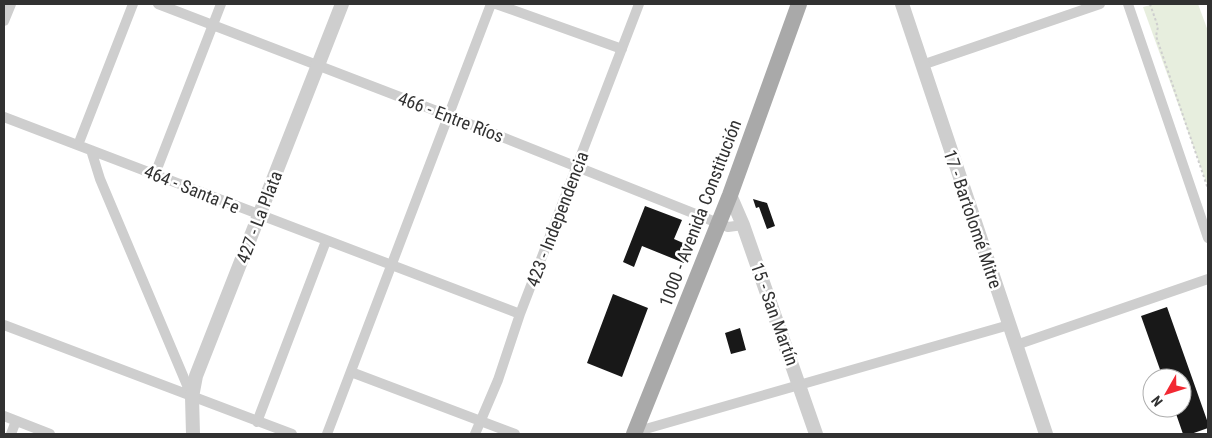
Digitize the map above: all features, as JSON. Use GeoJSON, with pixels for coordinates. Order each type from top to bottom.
{"type":"FeatureCollection","features":[{"type":"Feature","properties":{"kind":"main road","name":"1000 - Avenida Constitución"},"geometry":{"type":"LineString","coordinates":[[640,432],[730,226],[733,201],[799,4]]}},
{"type":"Feature","properties":{"kind":"main road","name":"1000 - Avenida Constitución"},"geometry":{"type":"LineString","coordinates":[[733,201],[809,4]]}},
{"type":"Feature","properties":{"kind":"street"},"geometry":{"type":"LineString","coordinates":[[4,21],[11,4]]}},
{"type":"Feature","properties":{"kind":"street"},"geometry":{"type":"LineString","coordinates":[[78,145],[133,4]]}},
{"type":"Feature","properties":{"kind":"street","name":"466 - Entre Ríos"},"geometry":{"type":"LineString","coordinates":[[158,4],[730,226]]}},
{"type":"Feature","properties":{"kind":"street"},"geometry":{"type":"LineString","coordinates":[[155,174],[221,4]]}},
{"type":"Feature","properties":{"kind":"street","name":"427 - La Plata"},"geometry":{"type":"LineString","coordinates":[[192,434],[192,397],[196,376],[342,4]]}},
{"type":"Feature","properties":{"kind":"street"},"geometry":{"type":"LineString","coordinates":[[327,434],[491,4]]}},
{"type":"Feature","properties":{"kind":"street"},"geometry":{"type":"LineString","coordinates":[[496,4],[622,49]]}},
{"type":"Feature","properties":{"kind":"street","name":"423 - Independencia"},"geometry":{"type":"LineString","coordinates":[[475,434],[498,380],[520,314],[639,4]]}},
{"type":"Feature","properties":{"kind":"street","name":"17 - Bartolomé Mitre"},"geometry":{"type":"LineString","coordinates":[[902,4],[1046,434]]}},
{"type":"Feature","properties":{"kind":"street"},"geometry":{"type":"LineString","coordinates":[[922,65],[1100,4]]}},
{"type":"Feature","properties":{"kind":"street"},"geometry":{"type":"LineString","coordinates":[[1128,4],[1208,238]]}},
{"type":"Feature","properties":{"kind":"street","name":"464 - Santa Fe"},"geometry":{"type":"LineString","coordinates":[[4,117],[520,314]]}},
{"type":"Feature","properties":{"kind":"street"},"geometry":{"type":"LineString","coordinates":[[91,150],[100,179],[192,397]]}},
{"type":"Feature","properties":{"kind":"street","name":"15 - San Martín"},"geometry":{"type":"LineString","coordinates":[[730,226],[800,384],[816,434]]}},
{"type":"Feature","properties":{"kind":"street"},"geometry":{"type":"LineString","coordinates":[[257,422],[326,241]]}},
{"type":"Feature","properties":{"kind":"street"},"geometry":{"type":"LineString","coordinates":[[1016,345],[1208,280]]}},
{"type":"Feature","properties":{"kind":"street"},"geometry":{"type":"LineString","coordinates":[[4,325],[292,434]]}},
{"type":"Feature","properties":{"kind":"street"},"geometry":{"type":"LineString","coordinates":[[640,432],[800,384],[1009,325]]}},
{"type":"Feature","properties":{"kind":"street"},"geometry":{"type":"LineString","coordinates":[[351,372],[515,434]]}},
{"type":"Feature","properties":{"kind":"street"},"geometry":{"type":"LineString","coordinates":[[4,416],[50,434]]}},
{"type":"Feature","properties":{"kind":"street"},"geometry":{"type":"LineString","coordinates":[[11,434],[16,421]]}},
{"type":"Feature","properties":{"kind":"path"},"geometry":{"type":"LineString","coordinates":[[1150,4],[1158,27],[1156,36],[1208,189]]}},
{"type":"Feature","properties":{"kind":"green space"},"geometry":{"type":"Polygon","coordinates":[[[1154,4],[1198,4],[1208,31],[1208,187],[1143,7],[1154,4]]]}},
{"type":"Feature","properties":{"kind":"building"},"geometry":{"type":"Polygon","coordinates":[[[753,199],[767,203],[775,226],[767,229],[759,207],[756,208],[753,199]]]}},
{"type":"Feature","properties":{"kind":"building"},"geometry":{"type":"Polygon","coordinates":[[[645,206],[682,220],[674,239],[690,246],[684,263],[642,246],[634,267],[623,262],[645,206]]]}},
{"type":"Feature","properties":{"kind":"building"},"geometry":{"type":"Polygon","coordinates":[[[613,294],[648,308],[622,377],[587,363],[613,294]]]}},
{"type":"Feature","properties":{"kind":"building"},"geometry":{"type":"Polygon","coordinates":[[[1167,307],[1189,368],[1159,368],[1141,316],[1167,307]]]}},
{"type":"Feature","properties":{"kind":"building"},"geometry":{"type":"Polygon","coordinates":[[[740,328],[746,350],[731,354],[725,333],[740,328]]]}},
{"type":"Feature","properties":{"kind":"building"},"geometry":{"type":"Polygon","coordinates":[[[1192,378],[1208,423],[1208,428],[1191,434],[1183,434],[1177,418],[1192,418],[1192,378]]]}}]}
